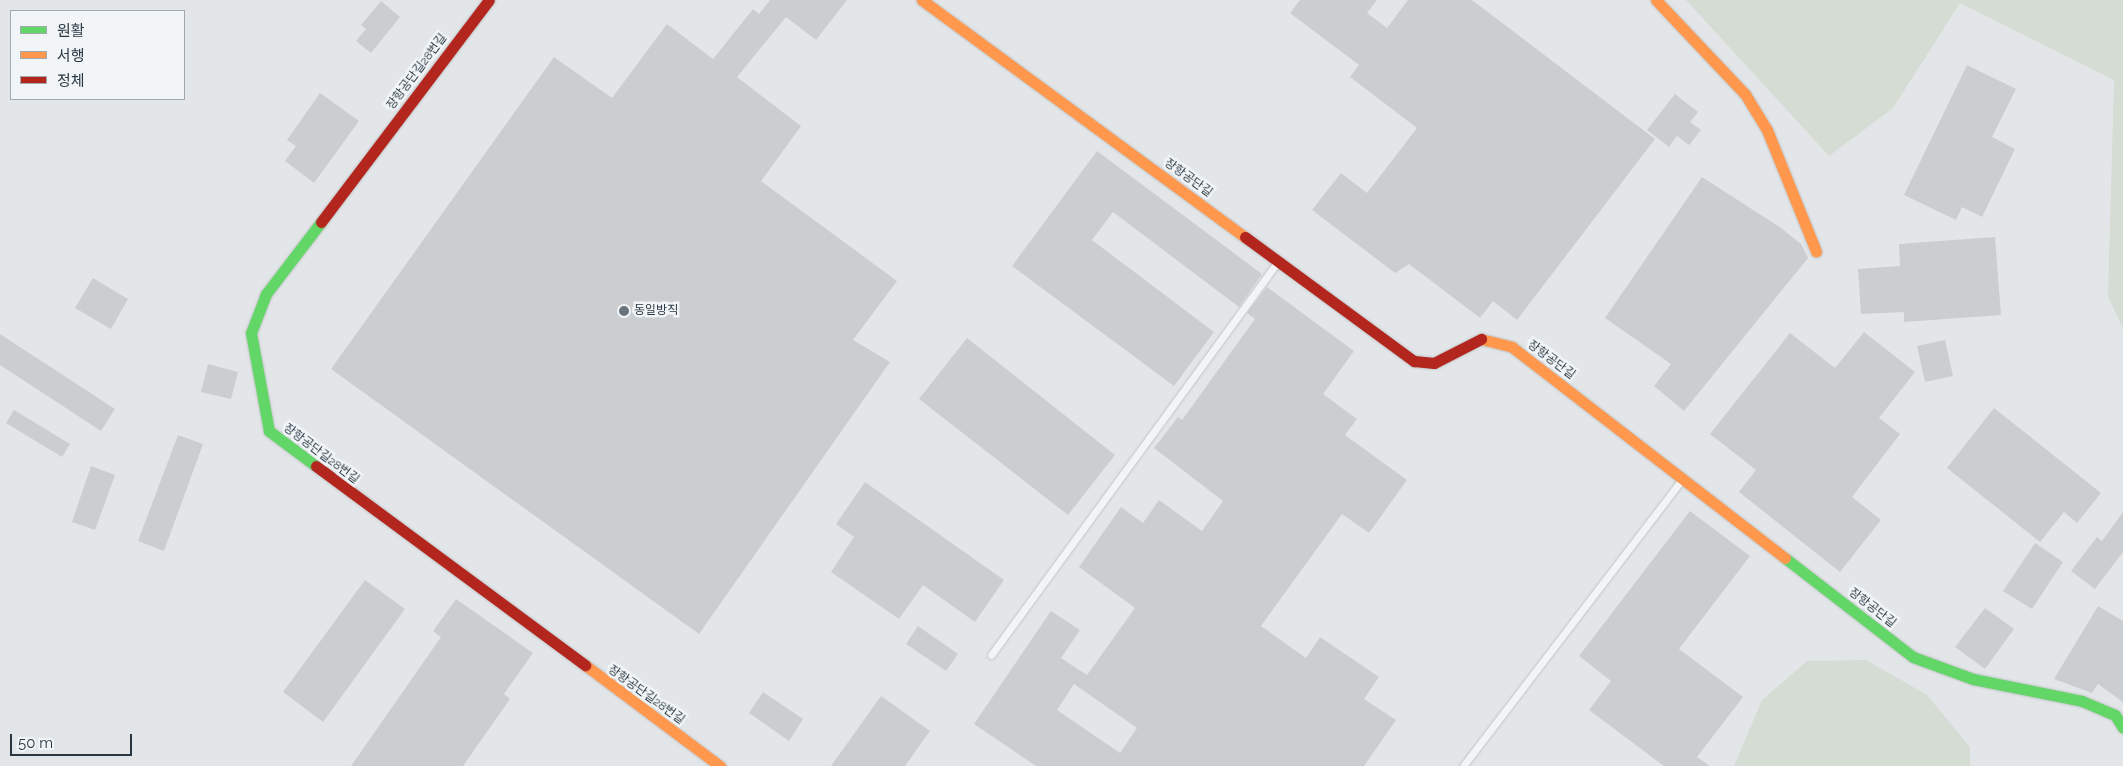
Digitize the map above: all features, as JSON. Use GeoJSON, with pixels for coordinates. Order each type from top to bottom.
{"type":"FeatureCollection","features":[{"type":"Feature","properties":{"kind":"street","name":"장항공단길28번길"},"geometry":{"type":"LineString","coordinates":[[489,0],[266,294],[252,333],[269,431],[441,563],[720,766]]}},
{"type":"Feature","properties":{"kind":"street","name":"장항공단길"},"geometry":{"type":"LineString","coordinates":[[922,0],[1414,361],[1434,363],[1467,343],[1486,338],[1512,347],[1684,478],[1912,657],[1973,679],[2082,701],[2115,715],[2123,728]]}},
{"type":"Feature","properties":{"kind":"street"},"geometry":{"type":"LineString","coordinates":[[1656,0],[1745,94],[1767,130],[1816,251]]}},
{"type":"Feature","properties":{"kind":"lane"},"geometry":{"type":"LineString","coordinates":[[991,654],[1278,261]]}},
{"type":"Feature","properties":{"kind":"lane"},"geometry":{"type":"LineString","coordinates":[[1463,766],[1684,478]]}},
{"type":"Feature","properties":{"kind":"shaded area"},"geometry":{"type":"Polygon","coordinates":[[[1686,0],[2123,0],[2123,329],[2108,296],[2114,80],[1960,3],[1893,108],[1829,156],[1686,0]]]}},
{"type":"Feature","properties":{"kind":"shaded area"},"geometry":{"type":"Polygon","coordinates":[[[1866,660],[1927,695],[1970,747],[1970,766],[1734,766],[1762,700],[1807,661],[1866,660]]]}},
{"type":"Feature","properties":{"kind":"building","name":"동일방직"},"geometry":{"type":"Polygon","coordinates":[[[770,0],[847,0],[816,40],[786,17],[737,77],[801,126],[761,181],[897,281],[853,340],[890,362],[699,634],[331,369],[554,57],[612,98],[667,24],[713,59],[753,9],[759,14],[770,0]]]}},
{"type":"Feature","properties":{"kind":"building"},"geometry":{"type":"Polygon","coordinates":[[[1300,0],[1377,0],[1367,13],[1387,28],[1408,0],[1472,0],[1655,139],[1517,320],[1493,301],[1480,318],[1409,264],[1395,273],[1312,210],[1341,173],[1367,193],[1417,128],[1350,77],[1359,65],[1290,13],[1300,0]]]}},
{"type":"Feature","properties":{"kind":"building"},"geometry":{"type":"Polygon","coordinates":[[[381,1],[400,17],[371,53],[356,41],[366,29],[361,25],[381,1]]]}},
{"type":"Feature","properties":{"kind":"building"},"geometry":{"type":"Polygon","coordinates":[[[1967,65],[2016,89],[1992,137],[2015,149],[1982,217],[1962,207],[1956,220],[1904,195],[1967,65]]]}},
{"type":"Feature","properties":{"kind":"building"},"geometry":{"type":"Polygon","coordinates":[[[320,93],[359,121],[314,183],[285,161],[296,146],[287,140],[320,93]]]}},
{"type":"Feature","properties":{"kind":"building"},"geometry":{"type":"Polygon","coordinates":[[[1675,94],[1698,112],[1690,122],[1701,130],[1689,145],[1677,136],[1669,147],[1647,130],[1675,94]]]}},
{"type":"Feature","properties":{"kind":"building"},"geometry":{"type":"Polygon","coordinates":[[[1097,151],[1262,274],[1239,307],[1113,212],[1092,240],[1214,332],[1174,386],[1012,266],[1097,151]]]}},
{"type":"Feature","properties":{"kind":"building"},"geometry":{"type":"Polygon","coordinates":[[[1702,177],[1781,228],[1801,244],[1808,258],[1684,411],[1654,386],[1671,364],[1605,318],[1702,177]]]}},
{"type":"Feature","properties":{"kind":"building"},"geometry":{"type":"Polygon","coordinates":[[[1995,237],[2001,315],[1904,322],[1904,312],[1861,314],[1858,269],[1900,266],[1899,244],[1995,237]]]}},
{"type":"Feature","properties":{"kind":"building"},"geometry":{"type":"Polygon","coordinates":[[[93,278],[128,299],[111,329],[75,308],[93,278]]]}},
{"type":"Feature","properties":{"kind":"building"},"geometry":{"type":"Polygon","coordinates":[[[1267,287],[1354,351],[1323,394],[1357,419],[1345,435],[1407,480],[1369,533],[1342,514],[1261,626],[1306,658],[1320,637],[1379,677],[1364,699],[1396,720],[1364,766],[1036,766],[974,724],[1051,611],[1080,630],[1061,658],[1087,675],[1135,608],[1079,567],[1121,507],[1143,523],[1159,500],[1202,531],[1223,501],[1154,448],[1178,417],[1182,420],[1255,319],[1247,313],[1267,287]],[[1074,684],[1057,710],[1120,753],[1137,728],[1074,684]]]}},
{"type":"Feature","properties":{"kind":"building"},"geometry":{"type":"Polygon","coordinates":[[[1864,332],[1915,372],[1879,418],[1900,434],[1852,497],[1881,520],[1840,572],[1739,492],[1756,470],[1710,434],[1790,333],[1835,368],[1864,332]]]}},
{"type":"Feature","properties":{"kind":"building"},"geometry":{"type":"Polygon","coordinates":[[[0,334],[115,409],[101,431],[0,365],[0,334]]]}},
{"type":"Feature","properties":{"kind":"building"},"geometry":{"type":"Polygon","coordinates":[[[967,338],[1115,455],[1068,515],[919,399],[967,338]]]}},
{"type":"Feature","properties":{"kind":"building"},"geometry":{"type":"Polygon","coordinates":[[[1945,340],[1953,376],[1925,382],[1917,346],[1945,340]]]}},
{"type":"Feature","properties":{"kind":"building"},"geometry":{"type":"Polygon","coordinates":[[[208,364],[238,372],[231,399],[201,392],[208,364]]]}},
{"type":"Feature","properties":{"kind":"building"},"geometry":{"type":"Polygon","coordinates":[[[1994,408],[2101,493],[2077,523],[2064,512],[2040,542],[1947,468],[1994,408]]]}},
{"type":"Feature","properties":{"kind":"building"},"geometry":{"type":"Polygon","coordinates":[[[14,410],[70,444],[62,457],[6,423],[14,410]]]}},
{"type":"Feature","properties":{"kind":"building"},"geometry":{"type":"Polygon","coordinates":[[[178,435],[203,444],[164,551],[138,541],[178,435]]]}},
{"type":"Feature","properties":{"kind":"building"},"geometry":{"type":"Polygon","coordinates":[[[91,466],[115,475],[95,530],[72,522],[91,466]]]}},
{"type":"Feature","properties":{"kind":"building"},"geometry":{"type":"Polygon","coordinates":[[[865,482],[1004,580],[975,622],[923,585],[899,619],[831,572],[854,537],[836,524],[865,482]]]}},
{"type":"Feature","properties":{"kind":"building"},"geometry":{"type":"Polygon","coordinates":[[[1690,511],[1750,556],[1679,649],[1743,697],[1697,757],[1710,766],[1664,766],[1589,710],[1611,681],[1579,656],[1690,511]]]}},
{"type":"Feature","properties":{"kind":"building"},"geometry":{"type":"Polygon","coordinates":[[[2123,512],[2123,552],[2095,589],[2071,571],[2097,537],[2102,541],[2123,512]]]}},
{"type":"Feature","properties":{"kind":"building"},"geometry":{"type":"Polygon","coordinates":[[[2035,543],[2063,562],[2032,609],[2003,591],[2035,543]]]}},
{"type":"Feature","properties":{"kind":"building"},"geometry":{"type":"Polygon","coordinates":[[[365,580],[405,609],[323,722],[283,692],[365,580]]]}},
{"type":"Feature","properties":{"kind":"building"},"geometry":{"type":"Polygon","coordinates":[[[456,599],[533,653],[504,694],[510,699],[463,766],[351,766],[441,637],[433,631],[456,599]]]}},
{"type":"Feature","properties":{"kind":"building"},"geometry":{"type":"Polygon","coordinates":[[[2098,606],[2123,621],[2123,702],[2098,684],[2092,693],[2054,679],[2098,606]]]}},
{"type":"Feature","properties":{"kind":"building"},"geometry":{"type":"Polygon","coordinates":[[[1985,608],[2014,629],[1985,669],[1955,647],[1985,608]]]}},
{"type":"Feature","properties":{"kind":"building"},"geometry":{"type":"Polygon","coordinates":[[[918,626],[958,654],[946,671],[906,644],[918,626]]]}},
{"type":"Feature","properties":{"kind":"building"},"geometry":{"type":"Polygon","coordinates":[[[763,692],[803,719],[789,741],[749,713],[763,692]]]}},
{"type":"Feature","properties":{"kind":"building"},"geometry":{"type":"Polygon","coordinates":[[[881,696],[930,731],[905,766],[831,766],[881,696]]]}},
{"type":"Feature","properties":{"kind":"traffic: fast"},"geometry":{"type":"LineString","coordinates":[[316,466],[269,431],[251,333],[266,294],[321,222]]}},
{"type":"Feature","properties":{"kind":"traffic: fast"},"geometry":{"type":"LineString","coordinates":[[1785,558],[1913,657],[1973,679],[2082,701],[2115,715],[2123,728]]}},
{"type":"Feature","properties":{"kind":"traffic: slow"},"geometry":{"type":"LineString","coordinates":[[922,0],[1245,237]]}},
{"type":"Feature","properties":{"kind":"traffic: slow"},"geometry":{"type":"LineString","coordinates":[[1656,0],[1745,94],[1767,130],[1816,251]]}},
{"type":"Feature","properties":{"kind":"traffic: slow"},"geometry":{"type":"LineString","coordinates":[[1481,339],[1512,347],[1785,558]]}},
{"type":"Feature","properties":{"kind":"traffic: slow"},"geometry":{"type":"LineString","coordinates":[[585,665],[720,766]]}},
{"type":"Feature","properties":{"kind":"traffic: jam"},"geometry":{"type":"LineString","coordinates":[[321,222],[489,0]]}},
{"type":"Feature","properties":{"kind":"traffic: jam"},"geometry":{"type":"LineString","coordinates":[[1245,237],[1414,361],[1434,363],[1481,339]]}},
{"type":"Feature","properties":{"kind":"traffic: jam"},"geometry":{"type":"LineString","coordinates":[[316,466],[585,665]]}},
{"type":"Feature","properties":{"kind":"place","name":"동일방직"},"geometry":{"type":"Point","coordinates":[624,311]}}]}
